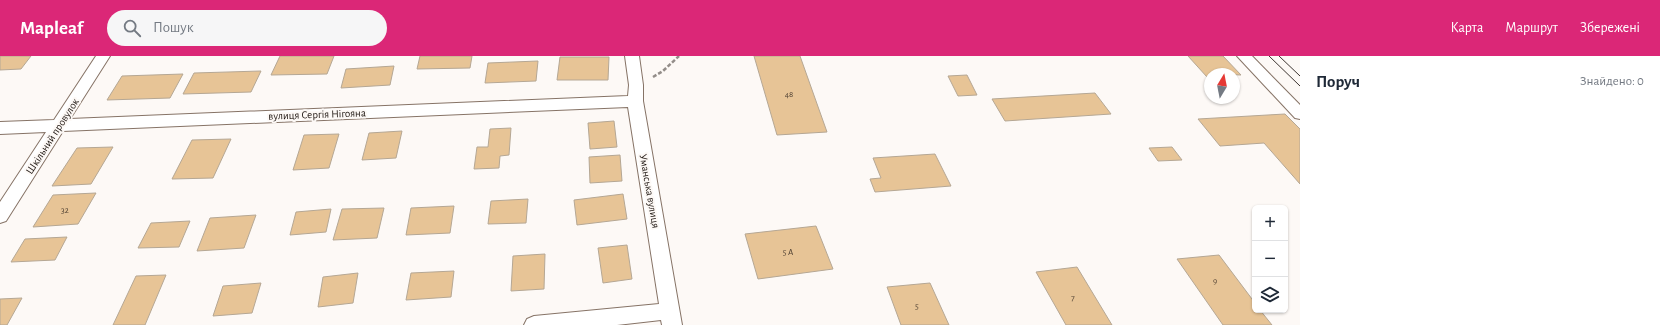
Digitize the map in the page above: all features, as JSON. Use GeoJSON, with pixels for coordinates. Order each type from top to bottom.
{"type":"FeatureCollection","features":[{"type":"Feature","properties":{"kind":"street","name":"Шкільний провулок"},"geometry":{"type":"LineString","coordinates":[[0,216],[103,56]]}},
{"type":"Feature","properties":{"kind":"street","name":"Уманська вулиця"},"geometry":{"type":"LineString","coordinates":[[632,56],[636,93],[671,318]]}},
{"type":"Feature","properties":{"kind":"street"},"geometry":{"type":"LineString","coordinates":[[1244,56],[1300,114]]}},
{"type":"Feature","properties":{"kind":"street","name":"вулиця Сергія Нігояна"},"geometry":{"type":"LineString","coordinates":[[0,128],[636,93]]}},
{"type":"Feature","properties":{"kind":"street"},"geometry":{"type":"LineString","coordinates":[[534,325],[671,318]]}},
{"type":"Feature","properties":{"kind":"path"},"geometry":{"type":"LineString","coordinates":[[636,93],[679,56]]}},
{"type":"Feature","properties":{"kind":"building"},"geometry":{"type":"Polygon","coordinates":[[[0,56],[31,56],[21,69],[0,70],[0,56]]]}},
{"type":"Feature","properties":{"kind":"building"},"geometry":{"type":"Polygon","coordinates":[[[280,56],[334,56],[327,74],[271,75],[280,56]]]}},
{"type":"Feature","properties":{"kind":"building"},"geometry":{"type":"Polygon","coordinates":[[[420,56],[472,56],[470,68],[417,69],[420,56]]]}},
{"type":"Feature","properties":{"kind":"building"},"geometry":{"type":"Polygon","coordinates":[[[754,56],[800,56],[827,132],[777,135],[754,56]]]}},
{"type":"Feature","properties":{"kind":"building"},"geometry":{"type":"Polygon","coordinates":[[[1188,56],[1223,56],[1234,68],[1204,68],[1204,74],[1188,56]]]}},
{"type":"Feature","properties":{"kind":"building"},"geometry":{"type":"Polygon","coordinates":[[[560,57],[609,57],[608,80],[557,80],[560,57]]]}},
{"type":"Feature","properties":{"kind":"building"},"geometry":{"type":"Polygon","coordinates":[[[538,61],[536,81],[485,83],[488,63],[538,61]]]}},
{"type":"Feature","properties":{"kind":"building"},"geometry":{"type":"Polygon","coordinates":[[[394,66],[390,85],[341,88],[346,69],[394,66]]]}},
{"type":"Feature","properties":{"kind":"building"},"geometry":{"type":"Polygon","coordinates":[[[261,71],[251,92],[183,94],[194,73],[261,71]]]}},
{"type":"Feature","properties":{"kind":"building"},"geometry":{"type":"Polygon","coordinates":[[[183,74],[170,98],[107,100],[122,76],[183,74]]]}},
{"type":"Feature","properties":{"kind":"building"},"geometry":{"type":"Polygon","coordinates":[[[967,75],[977,95],[958,96],[948,76],[967,75]]]}},
{"type":"Feature","properties":{"kind":"building"},"geometry":{"type":"Polygon","coordinates":[[[1095,93],[1111,114],[1005,121],[992,99],[1095,93]]]}},
{"type":"Feature","properties":{"kind":"building"},"geometry":{"type":"Polygon","coordinates":[[[1285,114],[1300,129],[1300,184],[1264,143],[1220,146],[1198,119],[1285,114]]]}},
{"type":"Feature","properties":{"kind":"building"},"geometry":{"type":"Polygon","coordinates":[[[614,121],[617,147],[590,149],[588,123],[614,121]]]}},
{"type":"Feature","properties":{"kind":"building"},"geometry":{"type":"Polygon","coordinates":[[[511,128],[509,155],[500,156],[499,168],[474,169],[477,147],[488,147],[490,129],[511,128]]]}},
{"type":"Feature","properties":{"kind":"building"},"geometry":{"type":"Polygon","coordinates":[[[402,131],[396,158],[362,160],[369,133],[402,131]]]}},
{"type":"Feature","properties":{"kind":"building"},"geometry":{"type":"Polygon","coordinates":[[[339,134],[329,168],[293,170],[304,135],[339,134]]]}},
{"type":"Feature","properties":{"kind":"building"},"geometry":{"type":"Polygon","coordinates":[[[231,139],[213,178],[172,179],[192,140],[231,139]]]}},
{"type":"Feature","properties":{"kind":"building"},"geometry":{"type":"Polygon","coordinates":[[[113,147],[91,184],[52,186],[77,148],[113,147]]]}},
{"type":"Feature","properties":{"kind":"building"},"geometry":{"type":"Polygon","coordinates":[[[1172,147],[1182,160],[1158,161],[1149,148],[1172,147]]]}},
{"type":"Feature","properties":{"kind":"building"},"geometry":{"type":"Polygon","coordinates":[[[935,154],[951,186],[875,192],[870,179],[881,178],[873,158],[935,154]]]}},
{"type":"Feature","properties":{"kind":"building"},"geometry":{"type":"Polygon","coordinates":[[[620,155],[622,181],[590,183],[589,157],[620,155]]]}},
{"type":"Feature","properties":{"kind":"building"},"geometry":{"type":"Polygon","coordinates":[[[96,193],[78,224],[33,227],[53,195],[96,193]]]}},
{"type":"Feature","properties":{"kind":"building"},"geometry":{"type":"Polygon","coordinates":[[[623,194],[627,219],[577,225],[574,200],[623,194]]]}},
{"type":"Feature","properties":{"kind":"building"},"geometry":{"type":"Polygon","coordinates":[[[528,199],[526,223],[488,224],[491,201],[528,199]]]}},
{"type":"Feature","properties":{"kind":"building"},"geometry":{"type":"Polygon","coordinates":[[[454,206],[450,233],[406,235],[411,208],[454,206]]]}},
{"type":"Feature","properties":{"kind":"building"},"geometry":{"type":"Polygon","coordinates":[[[384,208],[377,238],[333,240],[342,209],[384,208]]]}},
{"type":"Feature","properties":{"kind":"building"},"geometry":{"type":"Polygon","coordinates":[[[331,209],[326,232],[290,235],[296,212],[331,209]]]}},
{"type":"Feature","properties":{"kind":"building"},"geometry":{"type":"Polygon","coordinates":[[[256,215],[244,248],[197,251],[210,218],[256,215]]]}},
{"type":"Feature","properties":{"kind":"building"},"geometry":{"type":"Polygon","coordinates":[[[190,221],[179,247],[138,248],[151,223],[190,221]]]}},
{"type":"Feature","properties":{"kind":"building"},"geometry":{"type":"Polygon","coordinates":[[[816,226],[833,269],[758,279],[745,234],[816,226]]]}},
{"type":"Feature","properties":{"kind":"building"},"geometry":{"type":"Polygon","coordinates":[[[67,237],[55,260],[11,262],[25,239],[67,237]]]}},
{"type":"Feature","properties":{"kind":"building"},"geometry":{"type":"Polygon","coordinates":[[[627,245],[632,279],[603,283],[598,248],[627,245]]]}},
{"type":"Feature","properties":{"kind":"building"},"geometry":{"type":"Polygon","coordinates":[[[545,254],[544,289],[511,291],[513,256],[545,254]]]}},
{"type":"Feature","properties":{"kind":"building"},"geometry":{"type":"Polygon","coordinates":[[[1219,255],[1252,299],[1252,313],[1262,313],[1272,325],[1223,325],[1177,259],[1219,255]]]}},
{"type":"Feature","properties":{"kind":"building"},"geometry":{"type":"Polygon","coordinates":[[[1077,267],[1112,325],[1066,325],[1036,272],[1077,267]]]}},
{"type":"Feature","properties":{"kind":"building"},"geometry":{"type":"Polygon","coordinates":[[[454,271],[451,297],[406,300],[411,273],[454,271]]]}},
{"type":"Feature","properties":{"kind":"building"},"geometry":{"type":"Polygon","coordinates":[[[358,273],[353,303],[318,307],[323,277],[358,273]]]}},
{"type":"Feature","properties":{"kind":"building"},"geometry":{"type":"Polygon","coordinates":[[[166,275],[145,325],[113,325],[136,276],[166,275]]]}},
{"type":"Feature","properties":{"kind":"building"},"geometry":{"type":"Polygon","coordinates":[[[261,283],[252,313],[213,316],[223,286],[261,283]]]}},
{"type":"Feature","properties":{"kind":"building"},"geometry":{"type":"Polygon","coordinates":[[[930,283],[949,325],[901,325],[887,287],[930,283]]]}},
{"type":"Feature","properties":{"kind":"building"},"geometry":{"type":"Polygon","coordinates":[[[22,298],[7,325],[0,325],[0,299],[22,298]]]}},
{"type":"Feature","properties":{"kind":"tram line"},"geometry":{"type":"LineString","coordinates":[[1269,56],[1300,86]]}},
{"type":"Feature","properties":{"kind":"tram line"},"geometry":{"type":"LineString","coordinates":[[1279,56],[1300,76]]}}]}
